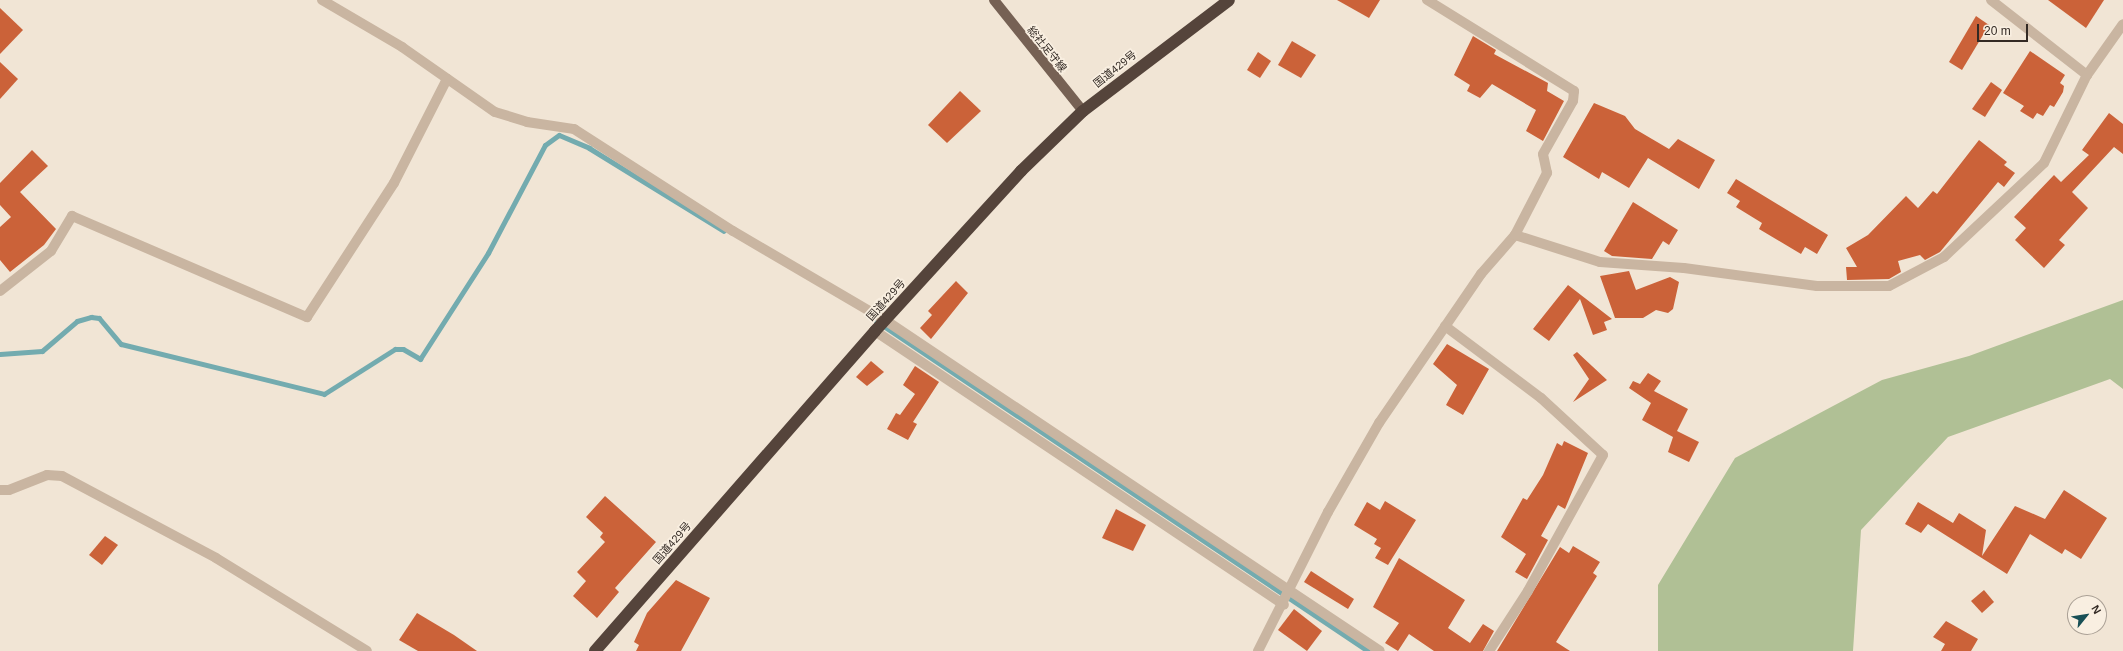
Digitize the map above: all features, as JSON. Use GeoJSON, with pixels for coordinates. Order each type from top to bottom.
{"type":"FeatureCollection","features":[{"type":"Feature","properties":{"kind":"highway","name":"国道429号"},"geometry":{"type":"LineString","coordinates":[[595,651],[881,325],[1021,171],[1083,111],[1229,0]]}},
{"type":"Feature","properties":{"kind":"main road","name":"総社足守線"},"geometry":{"type":"LineString","coordinates":[[994,0],[1083,111]]}},
{"type":"Feature","properties":{"kind":"street"},"geometry":{"type":"LineString","coordinates":[[322,0],[396,42],[495,112],[528,122],[574,129],[881,325],[1288,597],[1380,651]]}},
{"type":"Feature","properties":{"kind":"street"},"geometry":{"type":"LineString","coordinates":[[1258,651],[1288,597],[1328,512],[1375,429],[1481,274],[1515,235],[1547,173],[1543,154],[1573,101],[1574,91],[1427,0]]}},
{"type":"Feature","properties":{"kind":"street"},"geometry":{"type":"LineString","coordinates":[[1991,0],[2087,74]]}},
{"type":"Feature","properties":{"kind":"street"},"geometry":{"type":"LineString","coordinates":[[1515,235],[1600,262],[1684,268],[1818,286],[1890,286],[1944,257],[2030,178],[2060,136],[2087,74],[2123,24]]}},
{"type":"Feature","properties":{"kind":"street"},"geometry":{"type":"LineString","coordinates":[[0,291],[51,251],[72,216],[307,316],[394,183],[447,78]]}},
{"type":"Feature","properties":{"kind":"street"},"geometry":{"type":"LineString","coordinates":[[881,325],[1288,597]]}},
{"type":"Feature","properties":{"kind":"street"},"geometry":{"type":"LineString","coordinates":[[1445,326],[1541,398],[1603,455],[1528,591],[1489,651]]}},
{"type":"Feature","properties":{"kind":"street"},"geometry":{"type":"LineString","coordinates":[[0,490],[9,490],[38,477],[62,476],[216,558],[367,651]]}},
{"type":"Feature","properties":{"kind":"green space"},"geometry":{"type":"Polygon","coordinates":[[[2123,300],[2123,389],[2110,379],[1948,437],[1861,530],[1853,651],[1658,651],[1658,585],[1735,458],[1882,380],[1969,356],[2123,300]]]}},
{"type":"Feature","properties":{"kind":"building"},"geometry":{"type":"Polygon","coordinates":[[[1337,0],[1380,0],[1369,18],[1337,0]]]}},
{"type":"Feature","properties":{"kind":"building"},"geometry":{"type":"Polygon","coordinates":[[[2048,0],[2104,0],[2086,28],[2048,0]]]}},
{"type":"Feature","properties":{"kind":"building"},"geometry":{"type":"Polygon","coordinates":[[[0,8],[23,30],[0,54],[0,8]]]}},
{"type":"Feature","properties":{"kind":"building"},"geometry":{"type":"Polygon","coordinates":[[[1976,16],[1989,25],[1962,70],[1949,62],[1976,16]]]}},
{"type":"Feature","properties":{"kind":"building"},"geometry":{"type":"Polygon","coordinates":[[[1473,36],[1496,50],[1494,54],[1548,83],[1547,91],[1564,101],[1543,141],[1526,131],[1536,110],[1492,84],[1480,98],[1467,91],[1470,85],[1454,75],[1473,36]]]}},
{"type":"Feature","properties":{"kind":"building"},"geometry":{"type":"Polygon","coordinates":[[[1292,41],[1316,55],[1301,78],[1278,65],[1292,41]]]}},
{"type":"Feature","properties":{"kind":"building"},"geometry":{"type":"Polygon","coordinates":[[[2030,51],[2065,75],[2060,83],[2064,86],[2063,92],[2054,107],[2050,105],[2043,116],[2037,113],[2033,119],[2020,111],[2024,106],[2003,93],[2030,51]]]}},
{"type":"Feature","properties":{"kind":"building"},"geometry":{"type":"Polygon","coordinates":[[[1258,52],[1271,61],[1260,78],[1247,70],[1258,52]]]}},
{"type":"Feature","properties":{"kind":"building"},"geometry":{"type":"Polygon","coordinates":[[[0,62],[18,79],[0,99],[0,62]]]}},
{"type":"Feature","properties":{"kind":"building"},"geometry":{"type":"Polygon","coordinates":[[[1991,82],[2002,90],[1985,117],[1972,109],[1991,82]]]}},
{"type":"Feature","properties":{"kind":"building"},"geometry":{"type":"Polygon","coordinates":[[[960,91],[981,111],[947,143],[928,125],[960,91]]]}},
{"type":"Feature","properties":{"kind":"building"},"geometry":{"type":"Polygon","coordinates":[[[1594,103],[1625,116],[1635,129],[1669,149],[1678,139],[1715,160],[1699,189],[1648,158],[1629,188],[1602,172],[1599,179],[1563,157],[1594,103]]]}},
{"type":"Feature","properties":{"kind":"building"},"geometry":{"type":"Polygon","coordinates":[[[2109,113],[2123,124],[2123,154],[2114,147],[2072,192],[2088,208],[2059,240],[2065,245],[2044,268],[2015,240],[2026,228],[2014,217],[2054,175],[2061,182],[2089,155],[2082,150],[2109,113]]]}},
{"type":"Feature","properties":{"kind":"building"},"geometry":{"type":"Polygon","coordinates":[[[1979,140],[2007,162],[2004,165],[2015,173],[2004,187],[1998,182],[1940,252],[1925,260],[1920,255],[1898,261],[1901,272],[1889,279],[1847,280],[1846,267],[1857,267],[1846,248],[1868,235],[1906,196],[1918,208],[1933,191],[1937,194],[1979,140]]]}},
{"type":"Feature","properties":{"kind":"building"},"geometry":{"type":"Polygon","coordinates":[[[32,150],[48,166],[20,192],[56,229],[44,245],[10,272],[0,260],[0,227],[11,217],[0,205],[0,183],[32,150]]]}},
{"type":"Feature","properties":{"kind":"building"},"geometry":{"type":"Polygon","coordinates":[[[1736,179],[1828,235],[1817,254],[1805,247],[1801,254],[1759,229],[1762,223],[1736,207],[1740,201],[1727,193],[1736,179]]]}},
{"type":"Feature","properties":{"kind":"building"},"geometry":{"type":"Polygon","coordinates":[[[1633,202],[1678,230],[1669,245],[1663,241],[1652,259],[1612,256],[1604,251],[1633,202]]]}},
{"type":"Feature","properties":{"kind":"building"},"geometry":{"type":"Polygon","coordinates":[[[1629,271],[1636,290],[1670,277],[1679,282],[1673,309],[1668,313],[1656,310],[1643,318],[1615,318],[1600,276],[1629,271]]]}},
{"type":"Feature","properties":{"kind":"building"},"geometry":{"type":"Polygon","coordinates":[[[956,281],[968,293],[931,339],[920,328],[932,315],[928,311],[956,281]]]}},
{"type":"Feature","properties":{"kind":"building"},"geometry":{"type":"Polygon","coordinates":[[[1568,285],[1612,319],[1604,322],[1607,330],[1593,335],[1580,299],[1549,341],[1533,329],[1568,285]]]}},
{"type":"Feature","properties":{"kind":"building"},"geometry":{"type":"Polygon","coordinates":[[[1447,344],[1489,369],[1463,415],[1446,405],[1457,385],[1433,364],[1447,344]]]}},
{"type":"Feature","properties":{"kind":"building"},"geometry":{"type":"Polygon","coordinates":[[[1577,352],[1607,380],[1573,402],[1589,379],[1573,355],[1577,352]]]}},
{"type":"Feature","properties":{"kind":"building"},"geometry":{"type":"Polygon","coordinates":[[[871,361],[884,372],[867,386],[856,377],[871,361]]]}},
{"type":"Feature","properties":{"kind":"building"},"geometry":{"type":"Polygon","coordinates":[[[915,366],[939,382],[913,422],[917,424],[908,440],[887,429],[896,413],[900,415],[915,394],[903,385],[915,366]]]}},
{"type":"Feature","properties":{"kind":"building"},"geometry":{"type":"Polygon","coordinates":[[[1648,373],[1661,381],[1654,391],[1688,409],[1677,431],[1699,442],[1689,462],[1668,452],[1673,437],[1642,420],[1651,403],[1629,388],[1633,381],[1640,384],[1648,373]]]}},
{"type":"Feature","properties":{"kind":"building"},"geometry":{"type":"Polygon","coordinates":[[[1564,441],[1588,453],[1565,509],[1558,505],[1541,536],[1548,540],[1527,579],[1515,572],[1526,554],[1501,537],[1523,498],[1527,500],[1543,475],[1557,443],[1562,446],[1564,441]]]}},
{"type":"Feature","properties":{"kind":"building"},"geometry":{"type":"Polygon","coordinates":[[[2064,490],[2107,518],[2081,559],[2065,549],[2062,554],[2030,534],[2007,574],[1928,524],[1921,533],[1905,524],[1918,502],[1953,523],[1959,513],[1986,530],[1982,556],[2015,506],[2045,519],[2064,490]]]}},
{"type":"Feature","properties":{"kind":"building"},"geometry":{"type":"Polygon","coordinates":[[[605,496],[656,542],[615,588],[619,592],[597,618],[573,596],[586,581],[577,572],[605,542],[600,537],[603,533],[586,517],[605,496]]]}},
{"type":"Feature","properties":{"kind":"building"},"geometry":{"type":"Polygon","coordinates":[[[1385,501],[1416,520],[1388,565],[1375,558],[1381,548],[1374,544],[1377,539],[1354,525],[1367,502],[1380,510],[1385,501]]]}},
{"type":"Feature","properties":{"kind":"building"},"geometry":{"type":"Polygon","coordinates":[[[1116,509],[1146,525],[1133,551],[1102,538],[1116,509]]]}},
{"type":"Feature","properties":{"kind":"building"},"geometry":{"type":"Polygon","coordinates":[[[105,536],[118,545],[102,565],[89,555],[105,536]]]}},
{"type":"Feature","properties":{"kind":"building"},"geometry":{"type":"Polygon","coordinates":[[[1573,546],[1600,562],[1593,573],[1597,576],[1556,642],[1570,651],[1497,651],[1560,547],[1569,553],[1573,546]]]}},
{"type":"Feature","properties":{"kind":"building"},"geometry":{"type":"Polygon","coordinates":[[[1399,558],[1465,600],[1448,628],[1470,643],[1483,624],[1494,631],[1483,651],[1434,651],[1409,634],[1398,651],[1385,643],[1399,623],[1373,607],[1399,558]]]}},
{"type":"Feature","properties":{"kind":"building"},"geometry":{"type":"Polygon","coordinates":[[[1311,571],[1354,599],[1348,609],[1304,582],[1311,571]]]}},
{"type":"Feature","properties":{"kind":"building"},"geometry":{"type":"Polygon","coordinates":[[[676,580],[710,598],[681,651],[636,651],[639,645],[634,642],[647,613],[676,580]]]}},
{"type":"Feature","properties":{"kind":"building"},"geometry":{"type":"Polygon","coordinates":[[[1984,590],[1994,602],[1982,613],[1971,601],[1984,590]]]}},
{"type":"Feature","properties":{"kind":"building"},"geometry":{"type":"Polygon","coordinates":[[[1294,609],[1322,631],[1307,651],[1278,630],[1294,609]]]}},
{"type":"Feature","properties":{"kind":"building"},"geometry":{"type":"Polygon","coordinates":[[[417,613],[454,635],[477,651],[418,651],[399,640],[417,613]]]}},
{"type":"Feature","properties":{"kind":"building"},"geometry":{"type":"Polygon","coordinates":[[[1946,621],[1978,639],[1971,651],[1941,651],[1945,644],[1933,637],[1946,621]]]}},
{"type":"Feature","properties":{"kind":"waterway"},"geometry":{"type":"LineString","coordinates":[[0,354],[42,351],[77,321],[91,317],[99,318],[121,344],[324,394],[395,349],[403,349],[420,359],[488,253],[545,145],[559,135],[589,148],[724,231]]}},
{"type":"Feature","properties":{"kind":"waterway"},"geometry":{"type":"LineString","coordinates":[[867,315],[1368,651]]}}]}
